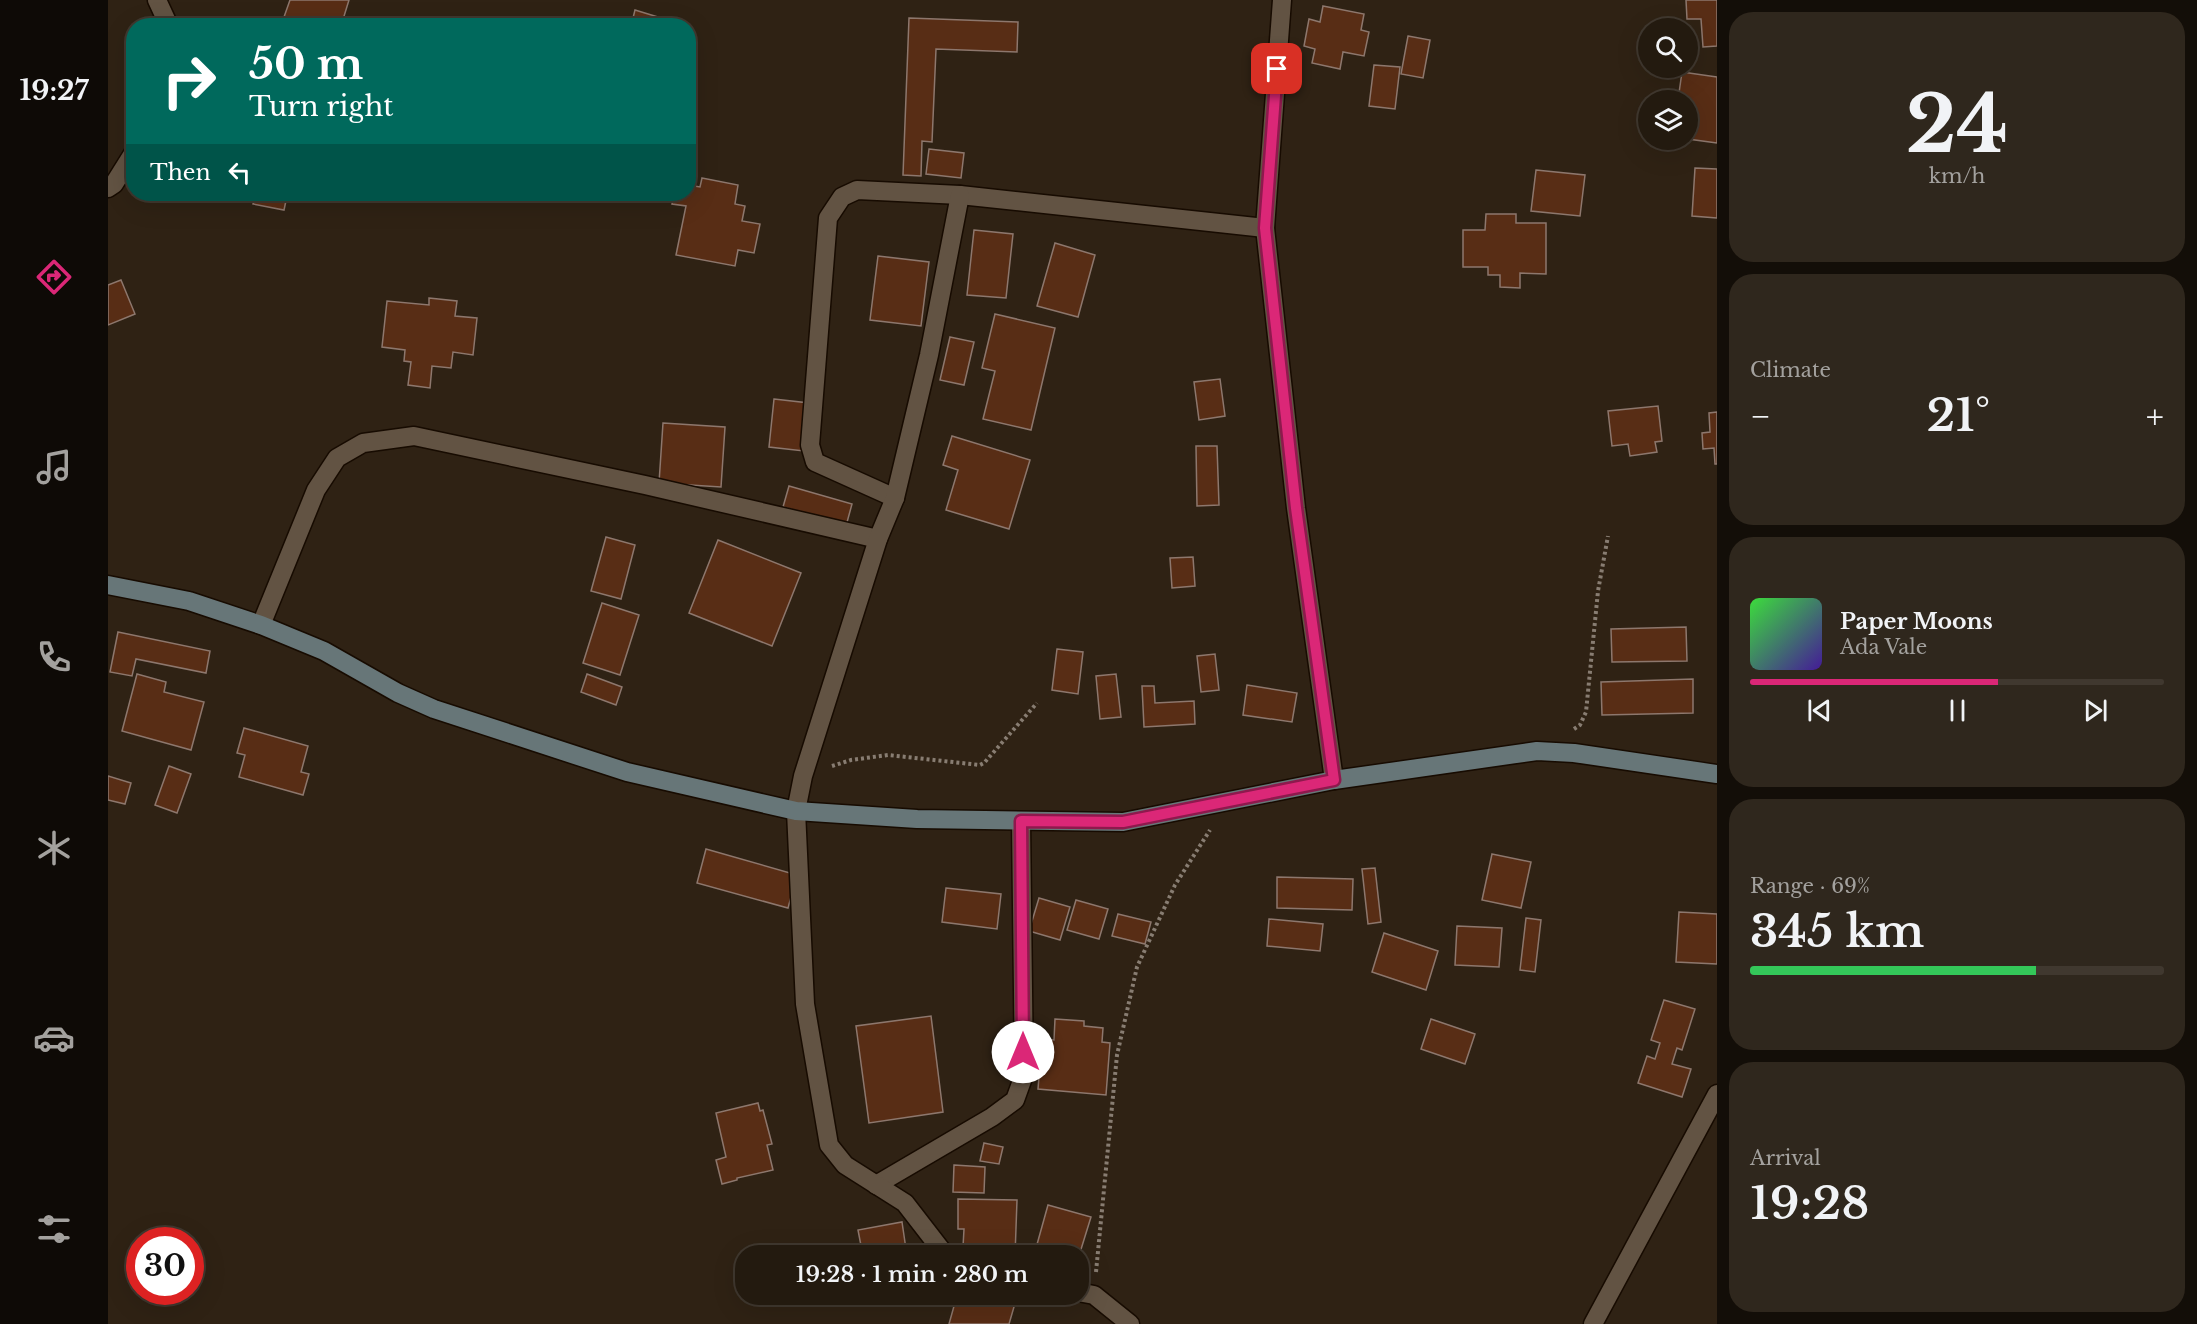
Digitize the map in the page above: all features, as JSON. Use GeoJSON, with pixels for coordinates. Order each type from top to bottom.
{"type":"FeatureCollection","features":[{"type":"Feature","properties":{"kind":"street"},"geometry":{"type":"LineString","coordinates":[[157,0],[165,18]]}},
{"type":"Feature","properties":{"kind":"street"},"geometry":{"type":"LineString","coordinates":[[1282,0],[1265,228],[1296,508],[1334,780]]}},
{"type":"Feature","properties":{"kind":"street"},"geometry":{"type":"LineString","coordinates":[[108,188],[114,184],[126,165]]}},
{"type":"Feature","properties":{"kind":"street"},"geometry":{"type":"LineString","coordinates":[[895,498],[815,462],[810,445],[828,218],[842,197],[857,190],[960,195],[1265,228]]}},
{"type":"Feature","properties":{"kind":"street"},"geometry":{"type":"LineString","coordinates":[[937,1245],[905,1203],[844,1165],[829,1145],[805,1004],[796,811],[803,776],[878,539],[895,498],[929,355],[960,195]]}},
{"type":"Feature","properties":{"kind":"street"},"geometry":{"type":"LineString","coordinates":[[261,625],[316,490],[337,458],[363,443],[404,437],[414,436],[633,482],[878,539]]}},
{"type":"Feature","properties":{"kind":"street"},"geometry":{"type":"LineString","coordinates":[[108,585],[189,601],[261,625],[324,651],[398,693],[434,709],[627,772],[796,811],[917,819],[1123,822],[1334,780],[1537,751],[1574,753],[1717,774]]}},
{"type":"Feature","properties":{"kind":"street"},"geometry":{"type":"LineString","coordinates":[[876,1185],[1015,1101],[1023,1075],[1021,821]]}},
{"type":"Feature","properties":{"kind":"street"},"geometry":{"type":"LineString","coordinates":[[1593,1324],[1717,1094]]}},
{"type":"Feature","properties":{"kind":"street"},"geometry":{"type":"LineString","coordinates":[[1089,1296],[1130,1324]]}},
{"type":"Feature","properties":{"kind":"path"},"geometry":{"type":"LineString","coordinates":[[1571,730],[1580,725],[1586,712],[1598,591],[1608,536]]}},
{"type":"Feature","properties":{"kind":"path"},"geometry":{"type":"LineString","coordinates":[[803,776],[851,760],[888,755],[975,765],[984,764],[1037,703]]}},
{"type":"Feature","properties":{"kind":"path"},"geometry":{"type":"LineString","coordinates":[[1089,1271],[1117,1055],[1137,967],[1175,885],[1228,801]]}},
{"type":"Feature","properties":{"kind":"building"},"geometry":{"type":"Polygon","coordinates":[[[290,0],[349,0],[343,18],[284,17],[290,0]]]}},
{"type":"Feature","properties":{"kind":"building"},"geometry":{"type":"Polygon","coordinates":[[[1686,0],[1717,0],[1717,46],[1703,47],[1701,19],[1687,18],[1686,0]]]}},
{"type":"Feature","properties":{"kind":"building"},"geometry":{"type":"Polygon","coordinates":[[[1323,6],[1364,14],[1361,30],[1369,32],[1364,56],[1343,52],[1340,69],[1312,63],[1315,49],[1304,46],[1309,19],[1320,22],[1323,6]]]}},
{"type":"Feature","properties":{"kind":"building"},"geometry":{"type":"Polygon","coordinates":[[[635,10],[658,17],[658,18],[633,18],[635,10]]]}},
{"type":"Feature","properties":{"kind":"building"},"geometry":{"type":"Polygon","coordinates":[[[909,18],[1018,22],[1017,52],[936,49],[932,142],[922,141],[921,176],[903,175],[909,18]]]}},
{"type":"Feature","properties":{"kind":"building"},"geometry":{"type":"Polygon","coordinates":[[[1408,36],[1430,40],[1423,78],[1401,74],[1408,36]]]}},
{"type":"Feature","properties":{"kind":"building"},"geometry":{"type":"Polygon","coordinates":[[[1374,65],[1400,67],[1395,109],[1369,106],[1374,65]]]}},
{"type":"Feature","properties":{"kind":"building"},"geometry":{"type":"Polygon","coordinates":[[[1698,74],[1717,77],[1717,143],[1698,140],[1698,90],[1679,90],[1681,78],[1698,78],[1698,74]]]}},
{"type":"Feature","properties":{"kind":"building"},"geometry":{"type":"Polygon","coordinates":[[[929,149],[964,153],[961,178],[926,174],[929,149]]]}},
{"type":"Feature","properties":{"kind":"building"},"geometry":{"type":"Polygon","coordinates":[[[1695,168],[1717,169],[1717,218],[1692,216],[1695,168]]]}},
{"type":"Feature","properties":{"kind":"building"},"geometry":{"type":"Polygon","coordinates":[[[1536,170],[1585,175],[1580,216],[1531,211],[1536,170]]]}},
{"type":"Feature","properties":{"kind":"building"},"geometry":{"type":"Polygon","coordinates":[[[702,178],[738,185],[735,204],[745,206],[742,221],[760,224],[754,253],[738,250],[735,266],[676,255],[686,206],[672,204],[673,201],[696,201],[696,186],[700,187],[702,178]]]}},
{"type":"Feature","properties":{"kind":"building"},"geometry":{"type":"Polygon","coordinates":[[[254,201],[286,201],[284,210],[253,204],[254,201]]]}},
{"type":"Feature","properties":{"kind":"building"},"geometry":{"type":"Polygon","coordinates":[[[1486,214],[1516,214],[1516,223],[1546,223],[1546,274],[1520,273],[1520,288],[1500,287],[1500,275],[1488,275],[1488,267],[1463,267],[1463,230],[1485,230],[1486,214]]]}},
{"type":"Feature","properties":{"kind":"building"},"geometry":{"type":"Polygon","coordinates":[[[974,230],[1013,234],[1006,298],[967,295],[974,230]]]}},
{"type":"Feature","properties":{"kind":"building"},"geometry":{"type":"Polygon","coordinates":[[[1055,243],[1095,255],[1078,317],[1037,306],[1055,243]]]}},
{"type":"Feature","properties":{"kind":"building"},"geometry":{"type":"Polygon","coordinates":[[[878,256],[929,262],[921,326],[870,320],[878,256]]]}},
{"type":"Feature","properties":{"kind":"building"},"geometry":{"type":"Polygon","coordinates":[[[121,280],[135,314],[108,325],[108,285],[121,280]]]}},
{"type":"Feature","properties":{"kind":"building"},"geometry":{"type":"Polygon","coordinates":[[[429,298],[457,301],[455,316],[477,318],[473,355],[453,352],[451,368],[432,366],[430,388],[408,385],[411,362],[404,361],[405,350],[382,347],[387,301],[429,305],[429,298]]]}},
{"type":"Feature","properties":{"kind":"building"},"geometry":{"type":"Polygon","coordinates":[[[995,314],[1055,328],[1031,430],[983,419],[995,371],[982,368],[995,314]]]}},
{"type":"Feature","properties":{"kind":"building"},"geometry":{"type":"Polygon","coordinates":[[[950,337],[974,342],[964,385],[940,380],[950,337]]]}},
{"type":"Feature","properties":{"kind":"building"},"geometry":{"type":"Polygon","coordinates":[[[1220,379],[1225,416],[1199,420],[1194,382],[1220,379]]]}},
{"type":"Feature","properties":{"kind":"building"},"geometry":{"type":"Polygon","coordinates":[[[774,399],[809,403],[804,451],[769,447],[774,399]]]}},
{"type":"Feature","properties":{"kind":"building"},"geometry":{"type":"Polygon","coordinates":[[[1658,406],[1662,441],[1655,442],[1657,452],[1630,456],[1628,444],[1612,446],[1608,411],[1658,406]]]}},
{"type":"Feature","properties":{"kind":"building"},"geometry":{"type":"Polygon","coordinates":[[[1717,412],[1717,464],[1715,464],[1714,448],[1703,449],[1702,433],[1710,432],[1709,413],[1717,412]]]}},
{"type":"Feature","properties":{"kind":"building"},"geometry":{"type":"Polygon","coordinates":[[[663,423],[725,427],[721,487],[659,483],[663,423]]]}},
{"type":"Feature","properties":{"kind":"building"},"geometry":{"type":"Polygon","coordinates":[[[952,436],[1030,460],[1009,529],[946,510],[958,470],[943,465],[952,436]]]}},
{"type":"Feature","properties":{"kind":"building"},"geometry":{"type":"Polygon","coordinates":[[[1196,446],[1217,446],[1219,505],[1197,506],[1196,446]]]}},
{"type":"Feature","properties":{"kind":"building"},"geometry":{"type":"Polygon","coordinates":[[[789,486],[852,504],[846,526],[783,507],[789,486]]]}},
{"type":"Feature","properties":{"kind":"building"},"geometry":{"type":"Polygon","coordinates":[[[606,537],[635,545],[621,599],[591,591],[606,537]]]}},
{"type":"Feature","properties":{"kind":"building"},"geometry":{"type":"Polygon","coordinates":[[[718,540],[801,573],[772,646],[689,613],[718,540]]]}},
{"type":"Feature","properties":{"kind":"building"},"geometry":{"type":"Polygon","coordinates":[[[1193,557],[1195,586],[1172,588],[1170,558],[1193,557]]]}},
{"type":"Feature","properties":{"kind":"building"},"geometry":{"type":"Polygon","coordinates":[[[602,603],[639,615],[620,675],[583,663],[602,603]]]}},
{"type":"Feature","properties":{"kind":"building"},"geometry":{"type":"Polygon","coordinates":[[[1686,627],[1687,661],[1612,662],[1611,629],[1686,627]]]}},
{"type":"Feature","properties":{"kind":"building"},"geometry":{"type":"Polygon","coordinates":[[[118,632],[210,651],[206,673],[136,659],[132,676],[110,672],[118,632]]]}},
{"type":"Feature","properties":{"kind":"building"},"geometry":{"type":"Polygon","coordinates":[[[1057,649],[1083,652],[1078,694],[1052,690],[1057,649]]]}},
{"type":"Feature","properties":{"kind":"building"},"geometry":{"type":"Polygon","coordinates":[[[1215,654],[1219,690],[1201,692],[1197,656],[1215,654]]]}},
{"type":"Feature","properties":{"kind":"building"},"geometry":{"type":"Polygon","coordinates":[[[137,674],[166,682],[164,692],[204,702],[191,750],[122,731],[137,674]]]}},
{"type":"Feature","properties":{"kind":"building"},"geometry":{"type":"Polygon","coordinates":[[[587,674],[622,687],[616,705],[581,692],[587,674]]]}},
{"type":"Feature","properties":{"kind":"building"},"geometry":{"type":"Polygon","coordinates":[[[1116,674],[1121,717],[1100,719],[1096,676],[1116,674]]]}},
{"type":"Feature","properties":{"kind":"building"},"geometry":{"type":"Polygon","coordinates":[[[1693,679],[1693,713],[1602,715],[1601,682],[1693,679]]]}},
{"type":"Feature","properties":{"kind":"building"},"geometry":{"type":"Polygon","coordinates":[[[1247,685],[1297,693],[1292,722],[1243,715],[1247,685]]]}},
{"type":"Feature","properties":{"kind":"building"},"geometry":{"type":"Polygon","coordinates":[[[1142,686],[1154,686],[1155,703],[1194,701],[1195,724],[1144,727],[1142,686]]]}},
{"type":"Feature","properties":{"kind":"building"},"geometry":{"type":"Polygon","coordinates":[[[244,728],[308,746],[301,772],[309,774],[303,795],[239,777],[245,755],[237,753],[244,728]]]}},
{"type":"Feature","properties":{"kind":"building"},"geometry":{"type":"Polygon","coordinates":[[[169,766],[191,774],[177,813],[155,805],[169,766]]]}},
{"type":"Feature","properties":{"kind":"building"},"geometry":{"type":"Polygon","coordinates":[[[108,776],[131,783],[125,804],[108,800],[108,776]]]}},
{"type":"Feature","properties":{"kind":"building"},"geometry":{"type":"Polygon","coordinates":[[[706,849],[797,875],[788,908],[697,883],[706,849]]]}},
{"type":"Feature","properties":{"kind":"building"},"geometry":{"type":"Polygon","coordinates":[[[1492,854],[1531,862],[1521,908],[1482,900],[1492,854]]]}},
{"type":"Feature","properties":{"kind":"building"},"geometry":{"type":"Polygon","coordinates":[[[1375,868],[1381,922],[1368,924],[1362,869],[1375,868]]]}},
{"type":"Feature","properties":{"kind":"building"},"geometry":{"type":"Polygon","coordinates":[[[1277,877],[1353,879],[1352,910],[1277,908],[1277,877]]]}},
{"type":"Feature","properties":{"kind":"building"},"geometry":{"type":"Polygon","coordinates":[[[946,888],[1001,894],[997,929],[942,922],[946,888]]]}},
{"type":"Feature","properties":{"kind":"building"},"geometry":{"type":"Polygon","coordinates":[[[1039,898],[1070,907],[1060,940],[1029,931],[1039,898]]]}},
{"type":"Feature","properties":{"kind":"building"},"geometry":{"type":"Polygon","coordinates":[[[1076,900],[1108,909],[1099,939],[1067,930],[1076,900]]]}},
{"type":"Feature","properties":{"kind":"building"},"geometry":{"type":"Polygon","coordinates":[[[1679,912],[1717,914],[1717,964],[1676,962],[1679,912]]]}},
{"type":"Feature","properties":{"kind":"building"},"geometry":{"type":"Polygon","coordinates":[[[1118,914],[1151,922],[1145,944],[1112,936],[1118,914]]]}},
{"type":"Feature","properties":{"kind":"building"},"geometry":{"type":"Polygon","coordinates":[[[1526,918],[1541,920],[1535,972],[1520,970],[1526,918]]]}},
{"type":"Feature","properties":{"kind":"building"},"geometry":{"type":"Polygon","coordinates":[[[1269,919],[1323,924],[1320,951],[1267,946],[1269,919]]]}},
{"type":"Feature","properties":{"kind":"building"},"geometry":{"type":"Polygon","coordinates":[[[1457,926],[1502,928],[1499,967],[1455,965],[1457,926]]]}},
{"type":"Feature","properties":{"kind":"building"},"geometry":{"type":"Polygon","coordinates":[[[1384,933],[1438,951],[1426,990],[1372,972],[1384,933]]]}},
{"type":"Feature","properties":{"kind":"building"},"geometry":{"type":"Polygon","coordinates":[[[1664,1000],[1695,1009],[1682,1050],[1677,1048],[1672,1064],[1691,1069],[1682,1097],[1638,1083],[1647,1056],[1655,1059],[1660,1043],[1651,1040],[1664,1000]]]}},
{"type":"Feature","properties":{"kind":"building"},"geometry":{"type":"Polygon","coordinates":[[[931,1016],[943,1112],[869,1123],[856,1026],[931,1016]]]}},
{"type":"Feature","properties":{"kind":"building"},"geometry":{"type":"Polygon","coordinates":[[[1055,1019],[1084,1021],[1084,1026],[1103,1028],[1102,1042],[1110,1043],[1106,1095],[1038,1089],[1042,1039],[1054,1040],[1055,1019]]]}},
{"type":"Feature","properties":{"kind":"building"},"geometry":{"type":"Polygon","coordinates":[[[1431,1019],[1475,1034],[1465,1064],[1421,1049],[1431,1019]]]}},
{"type":"Feature","properties":{"kind":"building"},"geometry":{"type":"Polygon","coordinates":[[[758,1103],[760,1111],[763,1110],[772,1144],[767,1145],[773,1170],[737,1178],[737,1180],[722,1184],[716,1160],[726,1157],[716,1113],[758,1103]]]}},
{"type":"Feature","properties":{"kind":"building"},"geometry":{"type":"Polygon","coordinates":[[[984,1143],[1003,1147],[999,1164],[980,1161],[984,1143]]]}},
{"type":"Feature","properties":{"kind":"building"},"geometry":{"type":"Polygon","coordinates":[[[954,1165],[985,1167],[984,1193],[953,1192],[954,1165]]]}},
{"type":"Feature","properties":{"kind":"building"},"geometry":{"type":"Polygon","coordinates":[[[958,1199],[1017,1200],[1015,1245],[963,1245],[964,1229],[958,1229],[958,1199]]]}},
{"type":"Feature","properties":{"kind":"building"},"geometry":{"type":"Polygon","coordinates":[[[1048,1205],[1091,1217],[1082,1245],[1037,1245],[1048,1205]]]}},
{"type":"Feature","properties":{"kind":"building"},"geometry":{"type":"Polygon","coordinates":[[[902,1222],[905,1245],[861,1245],[858,1230],[902,1222]]]}},
{"type":"Feature","properties":{"kind":"building"},"geometry":{"type":"Polygon","coordinates":[[[954,1305],[1015,1305],[1009,1324],[949,1324],[954,1305]]]}},
{"type":"Feature","properties":{"kind":"route"},"geometry":{"type":"LineString","coordinates":[[1023,1052],[1021,821],[1123,822],[1334,780],[1296,508],[1265,228],[1277,69]]}}]}
